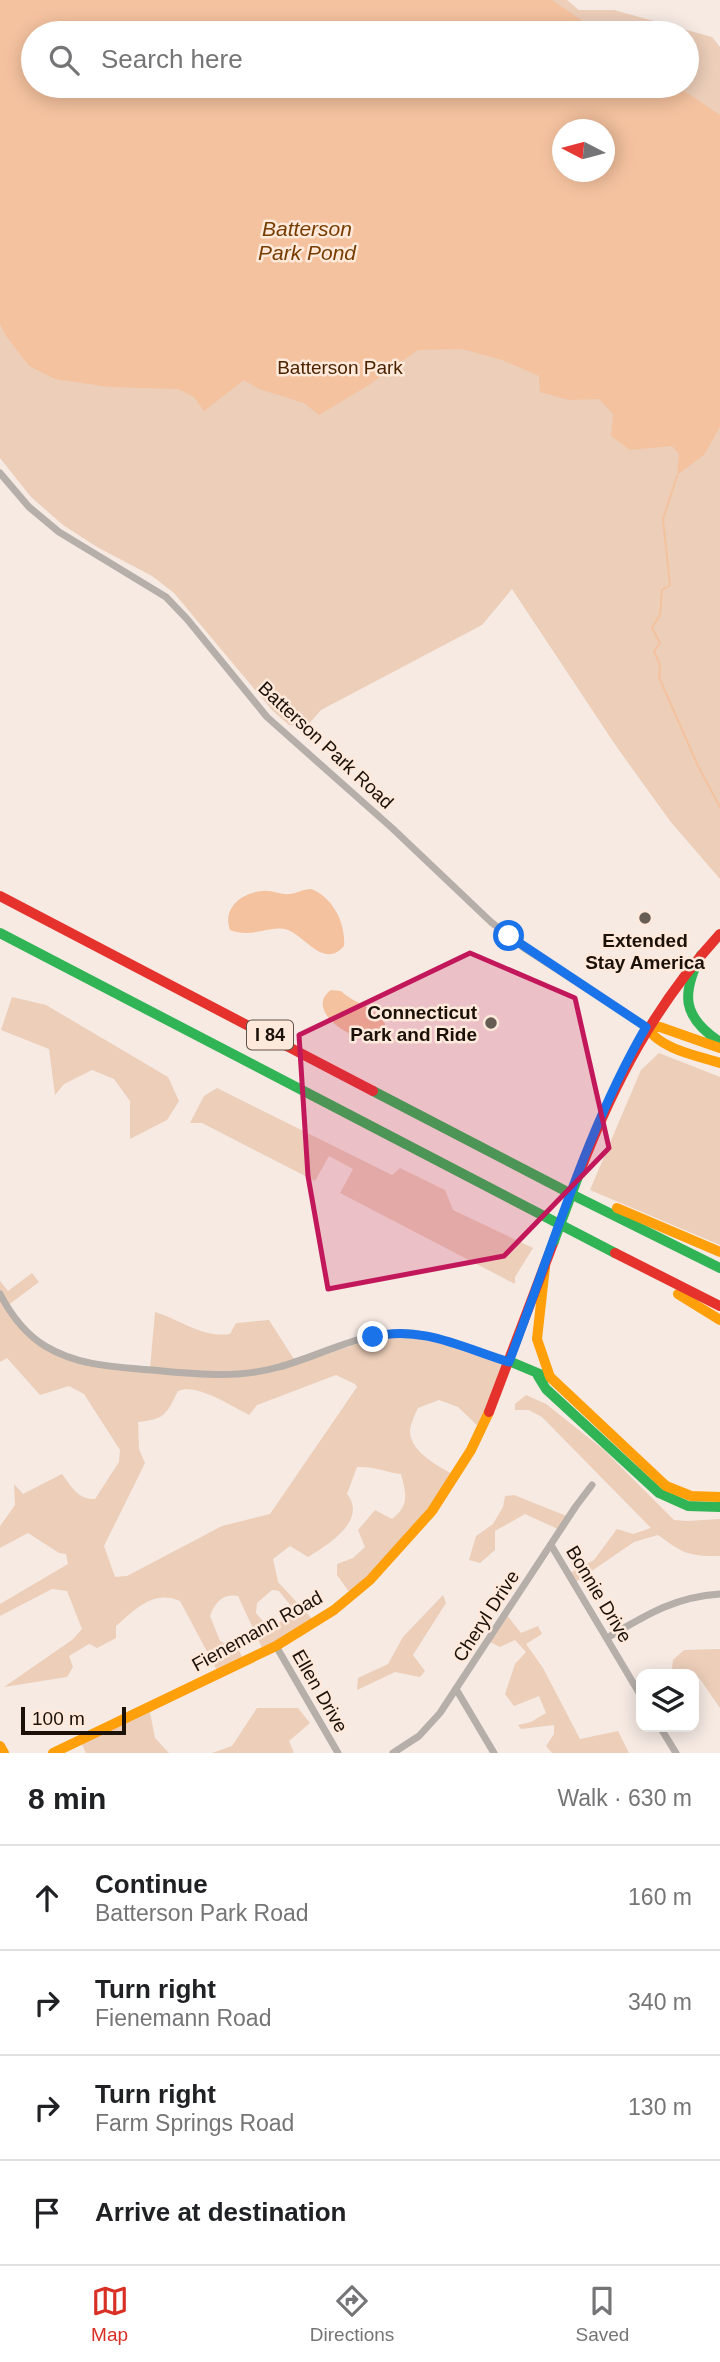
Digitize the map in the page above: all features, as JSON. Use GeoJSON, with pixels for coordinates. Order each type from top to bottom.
{"type":"FeatureCollection","features":[{"type":"Feature","properties":{"kind":"main road","name":"I 84"},"geometry":{"type":"LineString","coordinates":[[0,896],[538,1177],[720,1268]]}},
{"type":"Feature","properties":{"kind":"main road","name":"I 84"},"geometry":{"type":"LineString","coordinates":[[0,933],[720,1306]]}},
{"type":"Feature","properties":{"kind":"main road","name":"Fienemann Road"},"geometry":{"type":"LineString","coordinates":[[53,1753],[276,1646],[362,1588],[420,1526],[452,1483],[475,1443],[509,1362],[611,1094],[646,1027],[666,997],[720,934]]}},
{"type":"Feature","properties":{"kind":"main road"},"geometry":{"type":"LineString","coordinates":[[701,955],[690,986],[690,1010],[701,1029],[720,1042]]}},
{"type":"Feature","properties":{"kind":"main road"},"geometry":{"type":"LineString","coordinates":[[720,1048],[660,1027],[646,1027],[649,1034],[660,1041],[720,1063]]}},
{"type":"Feature","properties":{"kind":"main road"},"geometry":{"type":"LineString","coordinates":[[538,1177],[720,1252]]}},
{"type":"Feature","properties":{"kind":"main road"},"geometry":{"type":"LineString","coordinates":[[639,1265],[659,1282],[720,1320]]}},
{"type":"Feature","properties":{"kind":"main road"},"geometry":{"type":"LineString","coordinates":[[545,1267],[537,1339],[543,1362],[553,1381],[666,1486],[691,1496],[720,1497]]}},
{"type":"Feature","properties":{"kind":"main road"},"geometry":{"type":"LineString","coordinates":[[509,1362],[553,1381]]}},
{"type":"Feature","properties":{"kind":"main road"},"geometry":{"type":"LineString","coordinates":[[538,1376],[546,1389],[659,1493],[688,1506],[720,1507]]}},
{"type":"Feature","properties":{"kind":"main road"},"geometry":{"type":"LineString","coordinates":[[0,1746],[4,1753]]}},
{"type":"Feature","properties":{"kind":"street","name":"Batterson Park Road"},"geometry":{"type":"LineString","coordinates":[[0,473],[29,507],[59,532],[166,597],[267,717],[392,828],[486,918],[524,948],[646,1027]]}},
{"type":"Feature","properties":{"kind":"street"},"geometry":{"type":"LineString","coordinates":[[0,1294],[19,1324],[36,1340],[65,1357],[101,1365],[203,1374],[239,1374],[280,1367],[373,1337],[399,1332],[425,1336],[509,1362]]}},
{"type":"Feature","properties":{"kind":"street","name":"Cheryl Drive"},"geometry":{"type":"LineString","coordinates":[[393,1753],[430,1724],[456,1689],[592,1485]]}},
{"type":"Feature","properties":{"kind":"street","name":"Bonnie Drive"},"geometry":{"type":"LineString","coordinates":[[551,1545],[636,1687]]}},
{"type":"Feature","properties":{"kind":"street"},"geometry":{"type":"LineString","coordinates":[[607,1638],[670,1603],[720,1594]]}},
{"type":"Feature","properties":{"kind":"street","name":"Ellen Drive"},"geometry":{"type":"LineString","coordinates":[[276,1646],[338,1753]]}},
{"type":"Feature","properties":{"kind":"street"},"geometry":{"type":"LineString","coordinates":[[456,1689],[494,1753]]}},
{"type":"Feature","properties":{"kind":"street"},"geometry":{"type":"LineString","coordinates":[[663,1732],[676,1753]]}},
{"type":"Feature","properties":{"kind":"highlighted area"},"geometry":{"type":"Polygon","coordinates":[[[470,953],[575,998],[609,1148],[504,1256],[328,1289],[308,1176],[299,1035],[470,953]]]}},
{"type":"Feature","properties":{"kind":"green space","name":"Batterson Park"},"geometry":{"type":"Polygon","coordinates":[[[0,0],[567,0],[579,10],[614,10],[654,21],[21,21],[21,98],[699,98],[699,33],[712,37],[720,47],[720,879],[670,821],[616,746],[512,589],[482,625],[321,710],[306,727],[289,725],[272,710],[174,593],[152,576],[97,547],[63,525],[31,497],[0,458],[0,0]]]}},
{"type":"Feature","properties":{"kind":"green space"},"geometry":{"type":"Polygon","coordinates":[[[12,997],[46,1005],[168,1077],[179,1101],[167,1120],[130,1139],[130,1101],[114,1079],[92,1070],[64,1084],[55,1095],[49,1049],[1,1030],[12,997]]]}},
{"type":"Feature","properties":{"kind":"green space"},"geometry":{"type":"Polygon","coordinates":[[[659,1053],[720,1077],[720,1245],[590,1190],[641,1070],[659,1053]]]}},
{"type":"Feature","properties":{"kind":"green space"},"geometry":{"type":"Polygon","coordinates":[[[217,1088],[392,1175],[400,1168],[445,1190],[453,1210],[533,1248],[515,1277],[515,1284],[340,1193],[353,1169],[329,1156],[315,1181],[202,1123],[190,1123],[204,1096],[217,1088]]]}},
{"type":"Feature","properties":{"kind":"green space"},"geometry":{"type":"Polygon","coordinates":[[[32,1273],[39,1282],[7,1306],[19,1324],[66,1357],[150,1369],[155,1312],[201,1331],[220,1335],[230,1334],[236,1323],[269,1320],[297,1364],[378,1337],[415,1335],[509,1361],[482,1430],[458,1407],[439,1400],[418,1408],[410,1430],[415,1445],[427,1458],[458,1477],[352,1596],[337,1575],[337,1564],[353,1558],[365,1547],[358,1530],[375,1510],[392,1519],[402,1509],[405,1493],[401,1474],[357,1467],[347,1494],[353,1513],[343,1531],[308,1557],[290,1546],[273,1559],[278,1582],[315,1622],[264,1652],[238,1596],[223,1598],[210,1616],[220,1641],[227,1645],[236,1643],[244,1662],[219,1674],[180,1601],[171,1598],[153,1599],[137,1608],[116,1626],[116,1638],[97,1648],[89,1644],[69,1656],[73,1667],[67,1677],[4,1687],[72,1640],[82,1629],[67,1591],[52,1589],[0,1616],[0,1604],[68,1564],[66,1554],[59,1553],[28,1533],[0,1548],[0,1526],[15,1505],[14,1484],[23,1494],[62,1474],[79,1495],[95,1499],[119,1462],[120,1450],[84,1394],[69,1386],[40,1395],[7,1358],[0,1362],[0,1281],[8,1291],[32,1273]],[[336,1375],[257,1405],[249,1415],[224,1401],[186,1389],[178,1391],[164,1414],[138,1422],[139,1449],[145,1463],[104,1546],[115,1577],[127,1576],[222,1526],[270,1514],[357,1387],[336,1375]],[[272,1590],[257,1603],[256,1613],[267,1626],[274,1626],[290,1616],[291,1606],[279,1591],[272,1590]]]}},
{"type":"Feature","properties":{"kind":"green space"},"geometry":{"type":"Polygon","coordinates":[[[526,1395],[546,1404],[604,1450],[674,1520],[720,1519],[720,1556],[687,1553],[658,1535],[634,1542],[574,1583],[568,1574],[594,1560],[617,1529],[633,1534],[651,1528],[542,1417],[529,1410],[515,1410],[515,1404],[526,1395]]]}},
{"type":"Feature","properties":{"kind":"green space"},"geometry":{"type":"Polygon","coordinates":[[[514,1495],[569,1517],[560,1530],[525,1514],[495,1531],[495,1550],[480,1563],[469,1560],[476,1536],[493,1524],[503,1507],[505,1496],[514,1495]]]}},
{"type":"Feature","properties":{"kind":"green space"},"geometry":{"type":"Polygon","coordinates":[[[443,1595],[446,1603],[413,1655],[425,1671],[420,1677],[395,1672],[357,1690],[358,1678],[388,1664],[403,1637],[443,1595]]]}},
{"type":"Feature","properties":{"kind":"green space"},"geometry":{"type":"Polygon","coordinates":[[[506,1614],[521,1633],[538,1626],[542,1634],[526,1644],[543,1668],[580,1739],[618,1731],[629,1753],[552,1753],[546,1746],[554,1734],[554,1725],[521,1729],[518,1725],[531,1722],[546,1713],[539,1696],[514,1706],[505,1694],[515,1664],[526,1652],[515,1640],[500,1647],[488,1641],[506,1614]]]}},
{"type":"Feature","properties":{"kind":"green space"},"geometry":{"type":"Polygon","coordinates":[[[720,1649],[720,1708],[699,1678],[699,1669],[672,1669],[673,1660],[684,1650],[720,1649]]]}},
{"type":"Feature","properties":{"kind":"green space"},"geometry":{"type":"Polygon","coordinates":[[[149,1707],[155,1738],[169,1753],[86,1753],[80,1740],[149,1707]]]}},
{"type":"Feature","properties":{"kind":"green space"},"geometry":{"type":"Polygon","coordinates":[[[257,1708],[298,1708],[310,1723],[289,1741],[294,1753],[212,1753],[232,1746],[257,1708]]]}},
{"type":"Feature","properties":{"kind":"water","name":"Batterson Park Pond"},"geometry":{"type":"Polygon","coordinates":[[[0,0],[552,0],[583,21],[21,21],[21,98],[695,98],[720,115],[720,427],[704,455],[677,475],[679,454],[672,446],[630,450],[611,436],[613,414],[599,399],[569,400],[540,392],[539,376],[502,360],[462,349],[418,350],[369,385],[319,415],[304,403],[259,389],[244,380],[204,411],[194,397],[178,389],[109,387],[55,379],[29,366],[0,324],[0,0]]]}},
{"type":"Feature","properties":{"kind":"water"},"geometry":{"type":"Polygon","coordinates":[[[311,889],[326,898],[337,912],[343,929],[344,946],[337,952],[322,953],[288,930],[246,933],[230,930],[228,922],[231,908],[248,894],[266,891],[290,894],[311,889]]]}},
{"type":"Feature","properties":{"kind":"water"},"geometry":{"type":"Polygon","coordinates":[[[331,990],[341,991],[375,1013],[385,1024],[383,1035],[361,1037],[337,1026],[323,1008],[324,999],[331,990]]]}},
{"type":"Feature","properties":{"kind":"waterway"},"geometry":{"type":"LineString","coordinates":[[677,476],[663,519],[670,585],[662,590],[660,615],[652,628],[660,643],[654,651],[660,665],[659,677],[698,766],[720,807]]}},
{"type":"Feature","properties":{"kind":"traffic: fast"},"geometry":{"type":"LineString","coordinates":[[0,933],[615,1253]]}},
{"type":"Feature","properties":{"kind":"traffic: fast"},"geometry":{"type":"LineString","coordinates":[[701,955],[690,982],[689,1004],[698,1023],[720,1042]]}},
{"type":"Feature","properties":{"kind":"traffic: fast"},"geometry":{"type":"LineString","coordinates":[[373,1091],[720,1268]]}},
{"type":"Feature","properties":{"kind":"traffic: fast"},"geometry":{"type":"LineString","coordinates":[[554,1241],[579,1174]]}},
{"type":"Feature","properties":{"kind":"traffic: fast"},"geometry":{"type":"LineString","coordinates":[[509,1361],[547,1377]]}},
{"type":"Feature","properties":{"kind":"traffic: fast"},"geometry":{"type":"LineString","coordinates":[[538,1376],[546,1389],[659,1493],[688,1506],[720,1507]]}},
{"type":"Feature","properties":{"kind":"traffic: slow"},"geometry":{"type":"LineString","coordinates":[[720,1048],[660,1027],[646,1027],[670,1046],[720,1063]]}},
{"type":"Feature","properties":{"kind":"traffic: slow"},"geometry":{"type":"LineString","coordinates":[[617,1208],[720,1252]]}},
{"type":"Feature","properties":{"kind":"traffic: slow"},"geometry":{"type":"LineString","coordinates":[[545,1267],[537,1339],[550,1377],[666,1486],[691,1496],[720,1497]]}},
{"type":"Feature","properties":{"kind":"traffic: slow"},"geometry":{"type":"LineString","coordinates":[[678,1294],[720,1320]]}},
{"type":"Feature","properties":{"kind":"traffic: slow"},"geometry":{"type":"LineString","coordinates":[[53,1753],[276,1646],[334,1610],[370,1580],[432,1511],[471,1450],[489,1412]]}},
{"type":"Feature","properties":{"kind":"traffic: slow"},"geometry":{"type":"LineString","coordinates":[[0,1746],[4,1753]]}},
{"type":"Feature","properties":{"kind":"traffic: jam"},"geometry":{"type":"LineString","coordinates":[[0,896],[373,1091]]}},
{"type":"Feature","properties":{"kind":"traffic: jam"},"geometry":{"type":"LineString","coordinates":[[579,1174],[607,1108],[638,1047],[675,989],[720,934]]}},
{"type":"Feature","properties":{"kind":"traffic: jam"},"geometry":{"type":"LineString","coordinates":[[489,1412],[554,1241]]}},
{"type":"Feature","properties":{"kind":"traffic: jam"},"geometry":{"type":"LineString","coordinates":[[615,1253],[720,1306]]}},
{"type":"Feature","properties":{"kind":"place","name":"Extended Stay America"},"geometry":{"type":"Point","coordinates":[645,918]}},
{"type":"Feature","properties":{"kind":"place","name":"Connecticut Park and Ride"},"geometry":{"type":"Point","coordinates":[491,1023]}},
{"type":"Feature","properties":{"kind":"route"},"geometry":{"type":"LineString","coordinates":[[373,1337],[391,1333],[415,1334],[509,1362],[597,1128],[616,1083],[646,1027],[509,936]]}}]}
